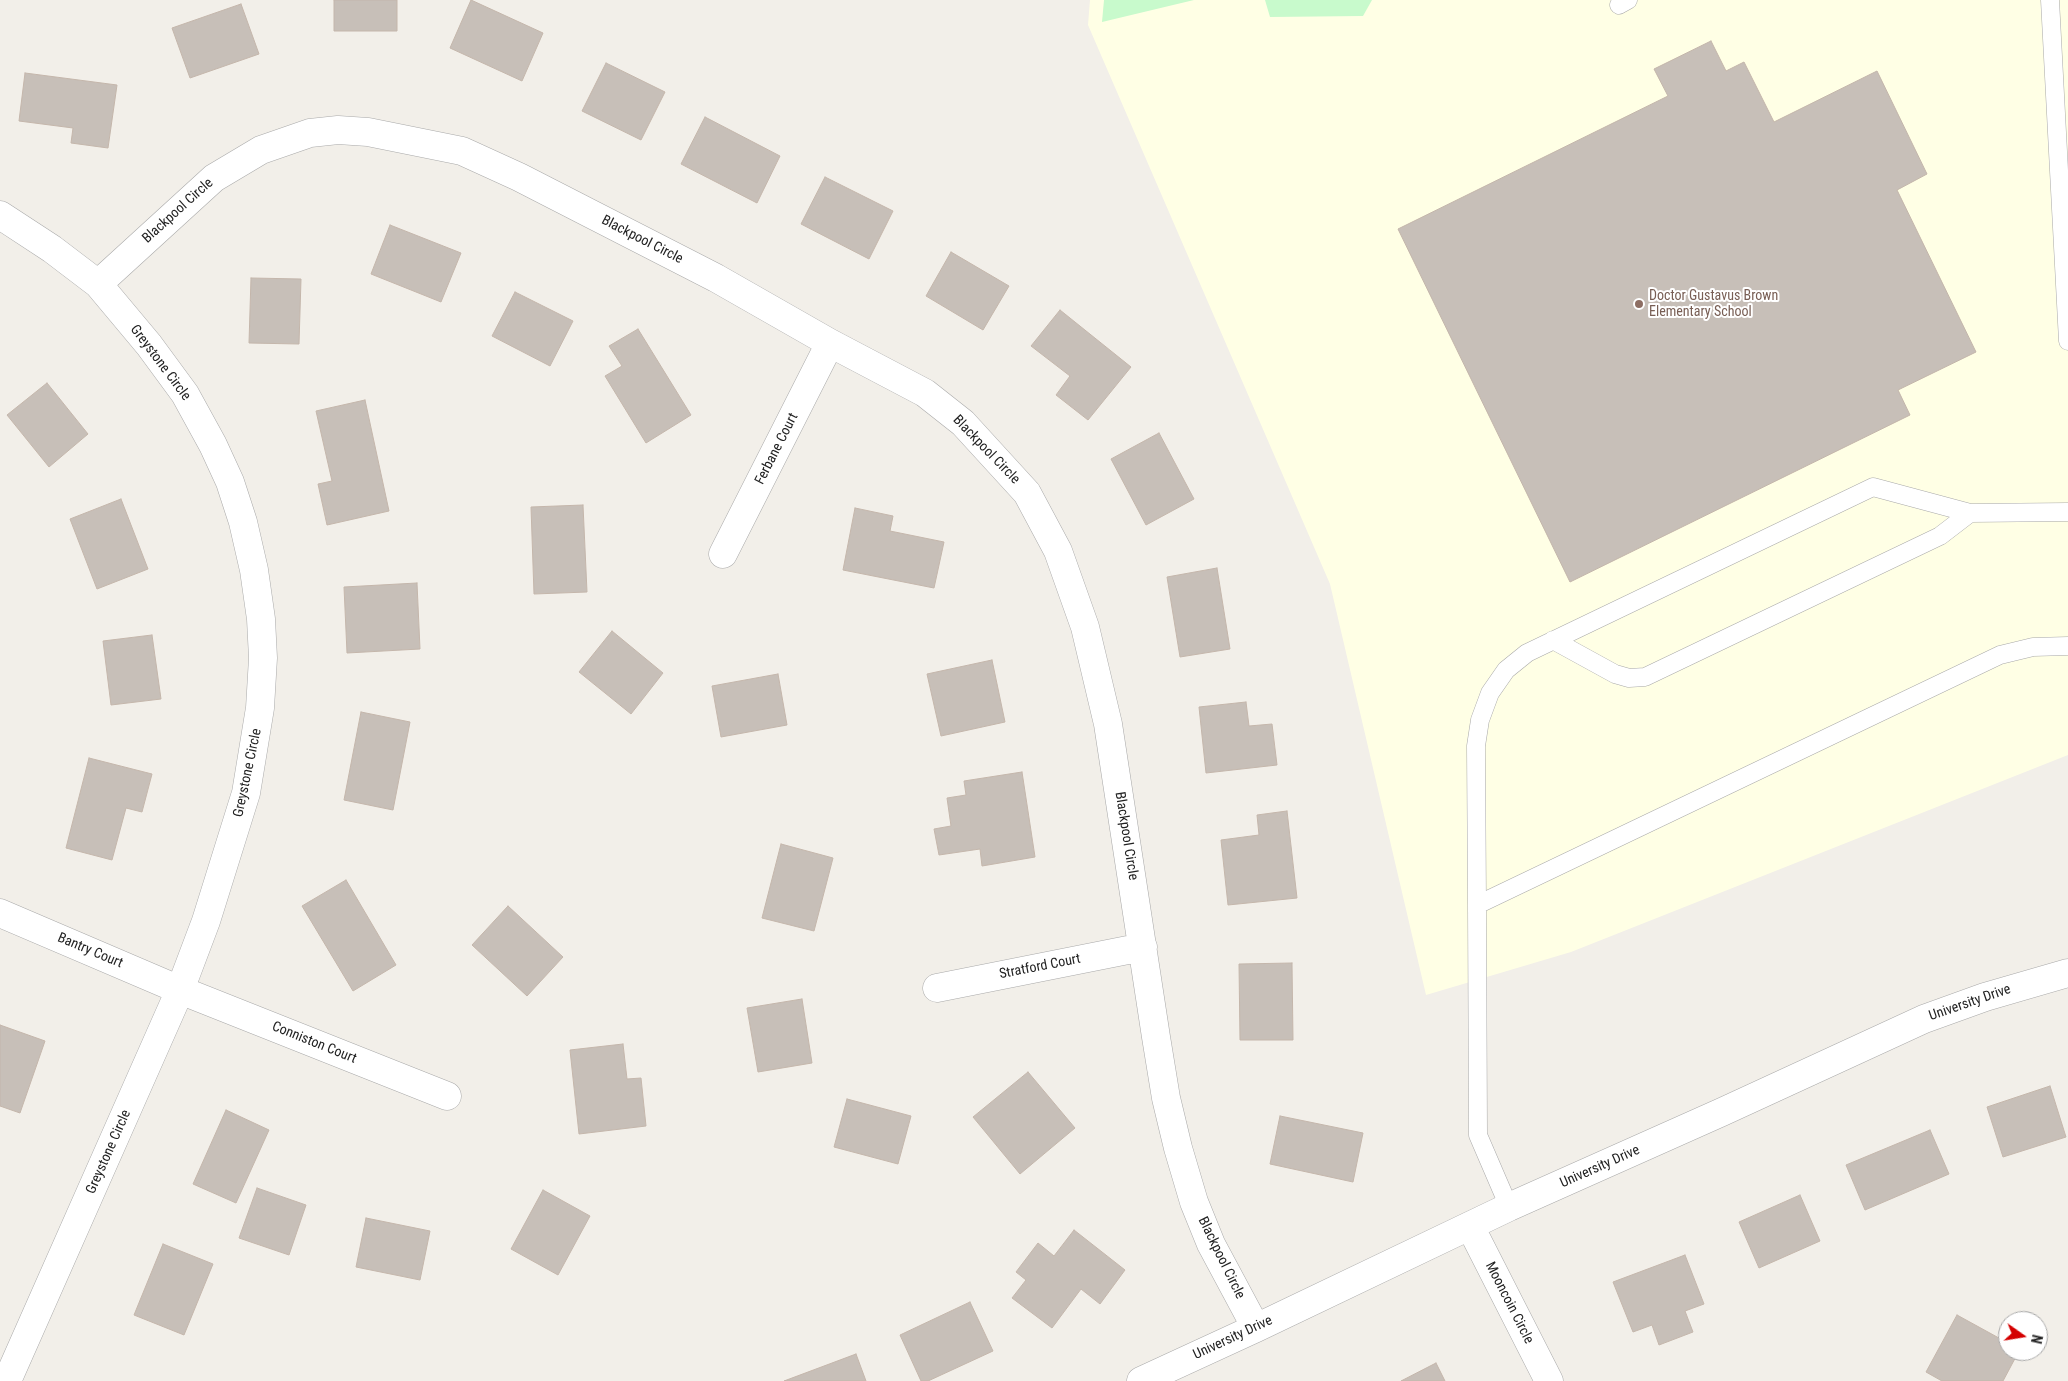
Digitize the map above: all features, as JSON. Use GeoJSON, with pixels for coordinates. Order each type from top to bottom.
{"type":"FeatureCollection","features":[{"type":"Feature","properties":{"kind":"street","name":"Blackpool Circle"},"geometry":{"type":"LineString","coordinates":[[98,284],[214,178],[261,150],[310,133],[338,130],[368,132],[462,151],[519,177],[707,274],[925,394],[963,423],[1027,493],[1058,551],[1086,627],[1108,724],[1166,1098],[1194,1202],[1210,1244],[1256,1328]]}},
{"type":"Feature","properties":{"kind":"street","name":"Greystone Circle"},"geometry":{"type":"LineString","coordinates":[[0,215],[52,248],[98,284],[149,345],[185,394],[213,445],[230,482],[243,522],[254,570],[261,619],[263,658],[260,708],[246,793],[206,921],[180,990],[7,1381]]}},
{"type":"Feature","properties":{"kind":"street","name":"Ferbane Court"},"geometry":{"type":"LineString","coordinates":[[723,554],[830,343]]}},
{"type":"Feature","properties":{"kind":"street","name":"Bantry Court"},"geometry":{"type":"LineString","coordinates":[[0,913],[180,990]]}},
{"type":"Feature","properties":{"kind":"street","name":"Stratford Court"},"geometry":{"type":"LineString","coordinates":[[937,988],[1143,947]]}},
{"type":"Feature","properties":{"kind":"street","name":"University Drive"},"geometry":{"type":"LineString","coordinates":[[1141,1381],[1509,1207],[1924,1019],[1985,997],[2068,973]]}},
{"type":"Feature","properties":{"kind":"street","name":"Conniston Court"},"geometry":{"type":"LineString","coordinates":[[180,990],[447,1096]]}},
{"type":"Feature","properties":{"kind":"street","name":"Mooncoin Circle"},"geometry":{"type":"LineString","coordinates":[[1470,1226],[1549,1381]]}},
{"type":"Feature","properties":{"kind":"lane"},"geometry":{"type":"LineString","coordinates":[[2050,0],[2068,341]]}},
{"type":"Feature","properties":{"kind":"lane"},"geometry":{"type":"LineString","coordinates":[[1509,1207],[1478,1135],[1476,905],[1476,746],[1480,720],[1490,693],[1506,670],[1527,653],[1873,487],[1970,513],[2068,512]]}},
{"type":"Feature","properties":{"kind":"lane"},"geometry":{"type":"LineString","coordinates":[[1554,640],[1615,674],[1629,678],[1645,677],[1940,536],[1970,513]]}},
{"type":"Feature","properties":{"kind":"lane"},"geometry":{"type":"LineString","coordinates":[[1476,905],[2000,655],[2033,647],[2068,646]]}},
{"type":"Feature","properties":{"kind":"shaded area","name":"Doctor Gustavus Brown Elementary School"},"geometry":{"type":"Polygon","coordinates":[[[1090,0],[2068,0],[2068,755],[1571,952],[1426,995],[1330,584],[1088,25],[1090,0]]]}},
{"type":"Feature","properties":{"kind":"green space"},"geometry":{"type":"Polygon","coordinates":[[[1104,0],[1194,0],[1102,22],[1104,0]]]}},
{"type":"Feature","properties":{"kind":"green space"},"geometry":{"type":"Polygon","coordinates":[[[1265,0],[1372,0],[1363,16],[1270,17],[1265,0]]]}},
{"type":"Feature","properties":{"kind":"building"},"geometry":{"type":"Polygon","coordinates":[[[334,0],[397,0],[397,31],[334,31],[334,0]]]}},
{"type":"Feature","properties":{"kind":"building"},"geometry":{"type":"Polygon","coordinates":[[[471,0],[543,33],[522,81],[450,48],[471,0]]]}},
{"type":"Feature","properties":{"kind":"building"},"geometry":{"type":"Polygon","coordinates":[[[241,4],[259,54],[190,78],[172,28],[241,4]]]}},
{"type":"Feature","properties":{"kind":"building"},"geometry":{"type":"Polygon","coordinates":[[[1711,41],[1726,71],[1744,62],[1774,122],[1877,71],[1927,174],[1897,190],[1976,352],[1898,390],[1910,415],[1570,582],[1398,229],[1668,96],[1654,69],[1711,41]]]}},
{"type":"Feature","properties":{"kind":"building"},"geometry":{"type":"Polygon","coordinates":[[[606,63],[665,92],[641,140],[582,111],[606,63]]]}},
{"type":"Feature","properties":{"kind":"building"},"geometry":{"type":"Polygon","coordinates":[[[25,73],[117,85],[108,148],[71,143],[73,128],[19,121],[25,73]]]}},
{"type":"Feature","properties":{"kind":"building"},"geometry":{"type":"Polygon","coordinates":[[[705,117],[780,156],[757,203],[681,164],[705,117]]]}},
{"type":"Feature","properties":{"kind":"building"},"geometry":{"type":"Polygon","coordinates":[[[825,177],[893,211],[869,259],[801,224],[825,177]]]}},
{"type":"Feature","properties":{"kind":"building"},"geometry":{"type":"Polygon","coordinates":[[[390,225],[461,253],[441,302],[371,274],[390,225]]]}},
{"type":"Feature","properties":{"kind":"building"},"geometry":{"type":"Polygon","coordinates":[[[951,252],[1009,286],[983,330],[926,296],[951,252]]]}},
{"type":"Feature","properties":{"kind":"building"},"geometry":{"type":"Polygon","coordinates":[[[251,278],[301,279],[299,344],[249,343],[251,278]]]}},
{"type":"Feature","properties":{"kind":"building"},"geometry":{"type":"Polygon","coordinates":[[[515,292],[573,321],[550,366],[492,336],[515,292]]]}},
{"type":"Feature","properties":{"kind":"building"},"geometry":{"type":"Polygon","coordinates":[[[1060,310],[1131,367],[1088,420],[1056,395],[1070,376],[1031,346],[1060,310]]]}},
{"type":"Feature","properties":{"kind":"building"},"geometry":{"type":"Polygon","coordinates":[[[638,329],[691,415],[646,443],[605,376],[622,366],[609,346],[638,329]]]}},
{"type":"Feature","properties":{"kind":"building"},"geometry":{"type":"Polygon","coordinates":[[[47,383],[88,434],[49,467],[7,415],[47,383]]]}},
{"type":"Feature","properties":{"kind":"building"},"geometry":{"type":"Polygon","coordinates":[[[365,400],[389,511],[327,525],[318,484],[332,481],[316,411],[365,400]]]}},
{"type":"Feature","properties":{"kind":"building"},"geometry":{"type":"Polygon","coordinates":[[[1159,433],[1194,499],[1146,525],[1111,459],[1159,433]]]}},
{"type":"Feature","properties":{"kind":"building"},"geometry":{"type":"Polygon","coordinates":[[[121,499],[148,569],[97,589],[70,519],[121,499]]]}},
{"type":"Feature","properties":{"kind":"building"},"geometry":{"type":"Polygon","coordinates":[[[583,505],[587,592],[534,594],[531,507],[583,505]]]}},
{"type":"Feature","properties":{"kind":"building"},"geometry":{"type":"Polygon","coordinates":[[[855,508],[893,516],[890,531],[944,542],[934,588],[843,570],[855,508]]]}},
{"type":"Feature","properties":{"kind":"building"},"geometry":{"type":"Polygon","coordinates":[[[1217,568],[1230,649],[1180,657],[1167,577],[1217,568]]]}},
{"type":"Feature","properties":{"kind":"building"},"geometry":{"type":"Polygon","coordinates":[[[417,583],[420,649],[347,653],[344,587],[417,583]]]}},
{"type":"Feature","properties":{"kind":"building"},"geometry":{"type":"Polygon","coordinates":[[[612,631],[663,673],[631,714],[579,672],[612,631]]]}},
{"type":"Feature","properties":{"kind":"building"},"geometry":{"type":"Polygon","coordinates":[[[152,635],[161,699],[111,705],[103,641],[152,635]]]}},
{"type":"Feature","properties":{"kind":"building"},"geometry":{"type":"Polygon","coordinates":[[[992,660],[1005,722],[941,736],[927,674],[992,660]]]}},
{"type":"Feature","properties":{"kind":"building"},"geometry":{"type":"Polygon","coordinates":[[[778,674],[787,725],[721,737],[712,686],[778,674]]]}},
{"type":"Feature","properties":{"kind":"building"},"geometry":{"type":"Polygon","coordinates":[[[1246,702],[1249,726],[1272,724],[1277,765],[1206,773],[1199,707],[1246,702]]]}},
{"type":"Feature","properties":{"kind":"building"},"geometry":{"type":"Polygon","coordinates":[[[361,712],[410,722],[393,810],[344,800],[361,712]]]}},
{"type":"Feature","properties":{"kind":"building"},"geometry":{"type":"Polygon","coordinates":[[[89,758],[152,774],[142,812],[126,808],[112,860],[66,848],[89,758]]]}},
{"type":"Feature","properties":{"kind":"building"},"geometry":{"type":"Polygon","coordinates":[[[1022,772],[1035,857],[982,866],[980,849],[939,855],[934,829],[951,826],[947,798],[966,795],[964,781],[1022,772]]]}},
{"type":"Feature","properties":{"kind":"building"},"geometry":{"type":"Polygon","coordinates":[[[1287,811],[1297,898],[1228,905],[1221,840],[1259,835],[1257,815],[1287,811]]]}},
{"type":"Feature","properties":{"kind":"building"},"geometry":{"type":"Polygon","coordinates":[[[781,844],[833,858],[814,931],[762,918],[781,844]]]}},
{"type":"Feature","properties":{"kind":"building"},"geometry":{"type":"Polygon","coordinates":[[[346,880],[396,965],[353,991],[302,906],[346,880]]]}},
{"type":"Feature","properties":{"kind":"building"},"geometry":{"type":"Polygon","coordinates":[[[508,906],[563,957],[527,996],[472,945],[508,906]]]}},
{"type":"Feature","properties":{"kind":"building"},"geometry":{"type":"Polygon","coordinates":[[[1292,963],[1293,1040],[1240,1040],[1239,964],[1292,963]]]}},
{"type":"Feature","properties":{"kind":"building"},"geometry":{"type":"Polygon","coordinates":[[[802,999],[812,1063],[758,1072],[747,1008],[802,999]]]}},
{"type":"Feature","properties":{"kind":"building"},"geometry":{"type":"Polygon","coordinates":[[[0,1025],[45,1041],[20,1113],[0,1106],[0,1025]]]}},
{"type":"Feature","properties":{"kind":"building"},"geometry":{"type":"Polygon","coordinates":[[[623,1044],[627,1079],[641,1078],[646,1126],[579,1134],[570,1050],[623,1044]]]}},
{"type":"Feature","properties":{"kind":"building"},"geometry":{"type":"Polygon","coordinates":[[[1028,1072],[1075,1128],[1020,1174],[973,1117],[1028,1072]]]}},
{"type":"Feature","properties":{"kind":"building"},"geometry":{"type":"Polygon","coordinates":[[[2050,1086],[2066,1137],[2003,1157],[1987,1107],[2050,1086]]]}},
{"type":"Feature","properties":{"kind":"building"},"geometry":{"type":"Polygon","coordinates":[[[847,1099],[911,1116],[898,1164],[834,1147],[847,1099]]]}},
{"type":"Feature","properties":{"kind":"building"},"geometry":{"type":"Polygon","coordinates":[[[226,1110],[269,1130],[236,1203],[193,1184],[226,1110]]]}},
{"type":"Feature","properties":{"kind":"building"},"geometry":{"type":"Polygon","coordinates":[[[1280,1116],[1363,1133],[1353,1182],[1270,1164],[1280,1116]]]}},
{"type":"Feature","properties":{"kind":"building"},"geometry":{"type":"Polygon","coordinates":[[[1930,1130],[1949,1174],[1865,1210],[1846,1165],[1930,1130]]]}},
{"type":"Feature","properties":{"kind":"building"},"geometry":{"type":"Polygon","coordinates":[[[257,1188],[306,1205],[289,1255],[239,1238],[257,1188]]]}},
{"type":"Feature","properties":{"kind":"building"},"geometry":{"type":"Polygon","coordinates":[[[543,1190],[590,1216],[558,1275],[511,1249],[543,1190]]]}},
{"type":"Feature","properties":{"kind":"building"},"geometry":{"type":"Polygon","coordinates":[[[1800,1195],[1820,1241],[1759,1268],[1739,1222],[1800,1195]]]}},
{"type":"Feature","properties":{"kind":"building"},"geometry":{"type":"Polygon","coordinates":[[[366,1218],[430,1231],[420,1280],[356,1267],[366,1218]]]}},
{"type":"Feature","properties":{"kind":"building"},"geometry":{"type":"Polygon","coordinates":[[[1074,1230],[1125,1270],[1100,1304],[1081,1289],[1052,1328],[1012,1298],[1026,1280],[1016,1272],[1038,1243],[1054,1256],[1074,1230]]]}},
{"type":"Feature","properties":{"kind":"building"},"geometry":{"type":"Polygon","coordinates":[[[163,1244],[213,1264],[184,1335],[134,1315],[163,1244]]]}},
{"type":"Feature","properties":{"kind":"building"},"geometry":{"type":"Polygon","coordinates":[[[1685,1255],[1704,1304],[1685,1311],[1693,1332],[1659,1345],[1652,1325],[1633,1332],[1613,1282],[1685,1255]]]}},
{"type":"Feature","properties":{"kind":"building"},"geometry":{"type":"Polygon","coordinates":[[[970,1302],[993,1351],[928,1381],[921,1381],[900,1335],[970,1302]]]}},
{"type":"Feature","properties":{"kind":"building"},"geometry":{"type":"Polygon","coordinates":[[[1957,1315],[1998,1338],[1998,1361],[2014,1361],[2003,1381],[1942,1381],[1926,1372],[1957,1315]]]}},
{"type":"Feature","properties":{"kind":"building"},"geometry":{"type":"Polygon","coordinates":[[[856,1354],[866,1381],[784,1381],[856,1354]]]}},
{"type":"Feature","properties":{"kind":"building"},"geometry":{"type":"Polygon","coordinates":[[[1436,1363],[1445,1381],[1401,1381],[1436,1363]]]}},
{"type":"Feature","properties":{"kind":"place","name":"Doctor Gustavus Brown Elementary School"},"geometry":{"type":"Point","coordinates":[1639,304]}}]}
